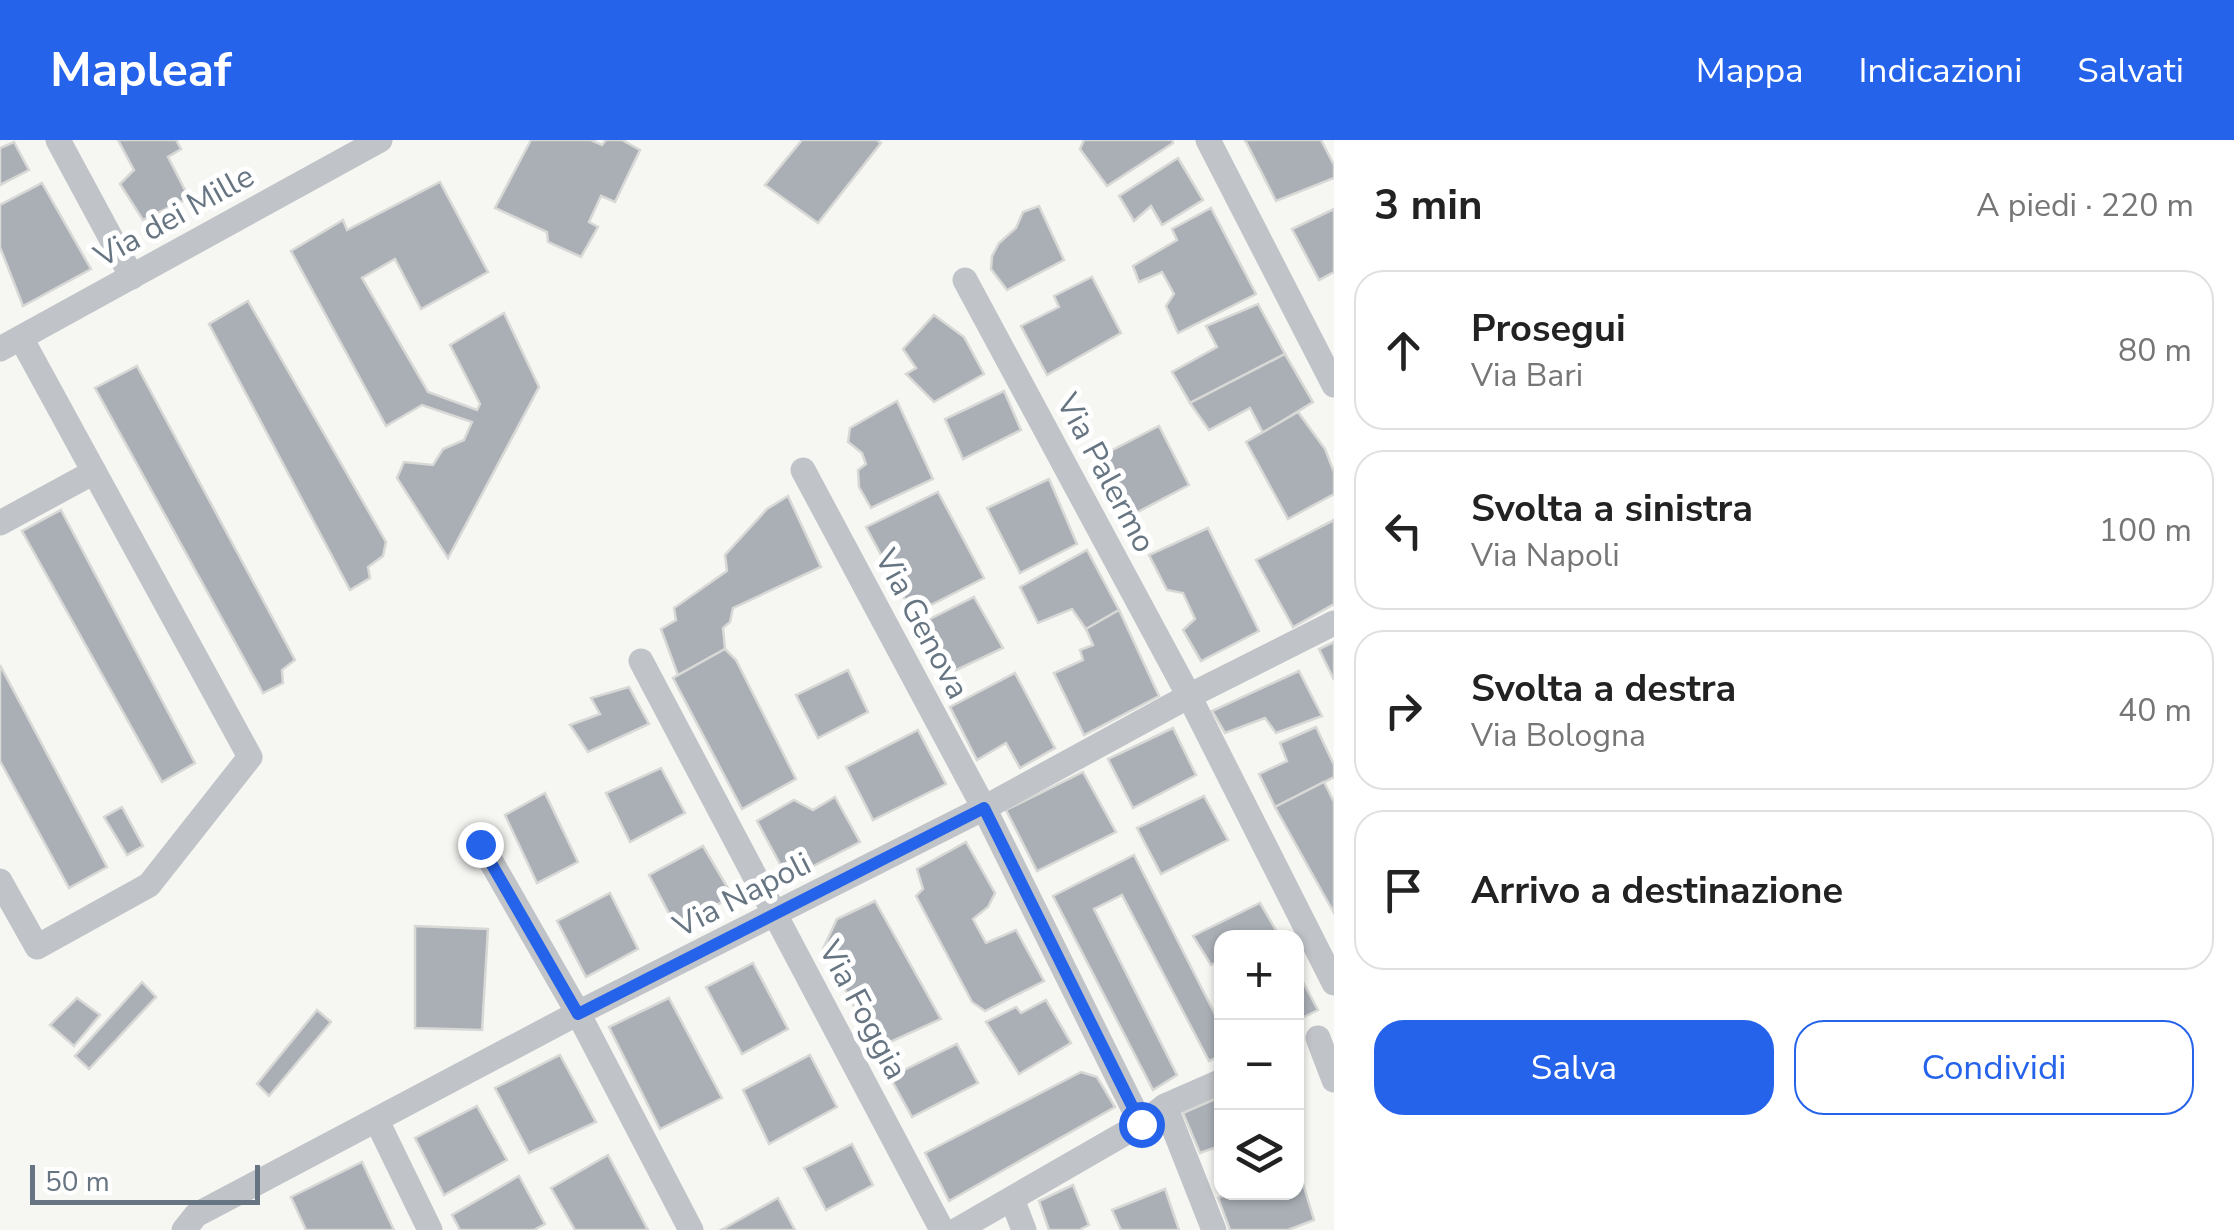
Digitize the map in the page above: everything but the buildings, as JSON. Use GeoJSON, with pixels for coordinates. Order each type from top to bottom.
{"type":"FeatureCollection","features":[{"type":"Feature","properties":{"kind":"street"},"geometry":{"type":"LineString","coordinates":[[58,140],[132,277]]}},
{"type":"Feature","properties":{"kind":"street","name":"Via dei Mille"},"geometry":{"type":"LineString","coordinates":[[10,344],[380,140]]}},
{"type":"Feature","properties":{"kind":"street"},"geometry":{"type":"LineString","coordinates":[[1208,140],[1334,386]]}},
{"type":"Feature","properties":{"kind":"street","name":"Via Palermo"},"geometry":{"type":"LineString","coordinates":[[965,280],[1189,696],[1334,983]]}},
{"type":"Feature","properties":{"kind":"street"},"geometry":{"type":"LineString","coordinates":[[0,881],[37,947],[150,885],[250,757],[94,472],[10,344]]}},
{"type":"Feature","properties":{"kind":"street","name":"Via Genova"},"geometry":{"type":"LineString","coordinates":[[803,470],[984,808],[1141,1124]]}},
{"type":"Feature","properties":{"kind":"street"},"geometry":{"type":"LineString","coordinates":[[0,522],[94,472]]}},
{"type":"Feature","properties":{"kind":"street","name":"Via Napoli"},"geometry":{"type":"LineString","coordinates":[[184,1230],[196,1215],[1334,623]]}},
{"type":"Feature","properties":{"kind":"street","name":"Via Foggia"},"geometry":{"type":"LineString","coordinates":[[641,661],[942,1230]]}},
{"type":"Feature","properties":{"kind":"street"},"geometry":{"type":"LineString","coordinates":[[480,844],[578,1014],[691,1230]]}},
{"type":"Feature","properties":{"kind":"street"},"geometry":{"type":"LineString","coordinates":[[1316,1040],[1334,1080]]}},
{"type":"Feature","properties":{"kind":"street"},"geometry":{"type":"LineString","coordinates":[[956,1230],[1141,1124],[1165,1106],[1214,1085]]}},
{"type":"Feature","properties":{"kind":"street"},"geometry":{"type":"LineString","coordinates":[[1165,1106],[1214,1230]]}},
{"type":"Feature","properties":{"kind":"street"},"geometry":{"type":"LineString","coordinates":[[377,1121],[430,1230]]}},
{"type":"Feature","properties":{"kind":"street"},"geometry":{"type":"LineString","coordinates":[[1012,1200],[1024,1230]]}},
{"type":"Feature","properties":{"kind":"route"},"geometry":{"type":"LineString","coordinates":[[480,844],[578,1014],[984,808],[1141,1124]]}}]}
